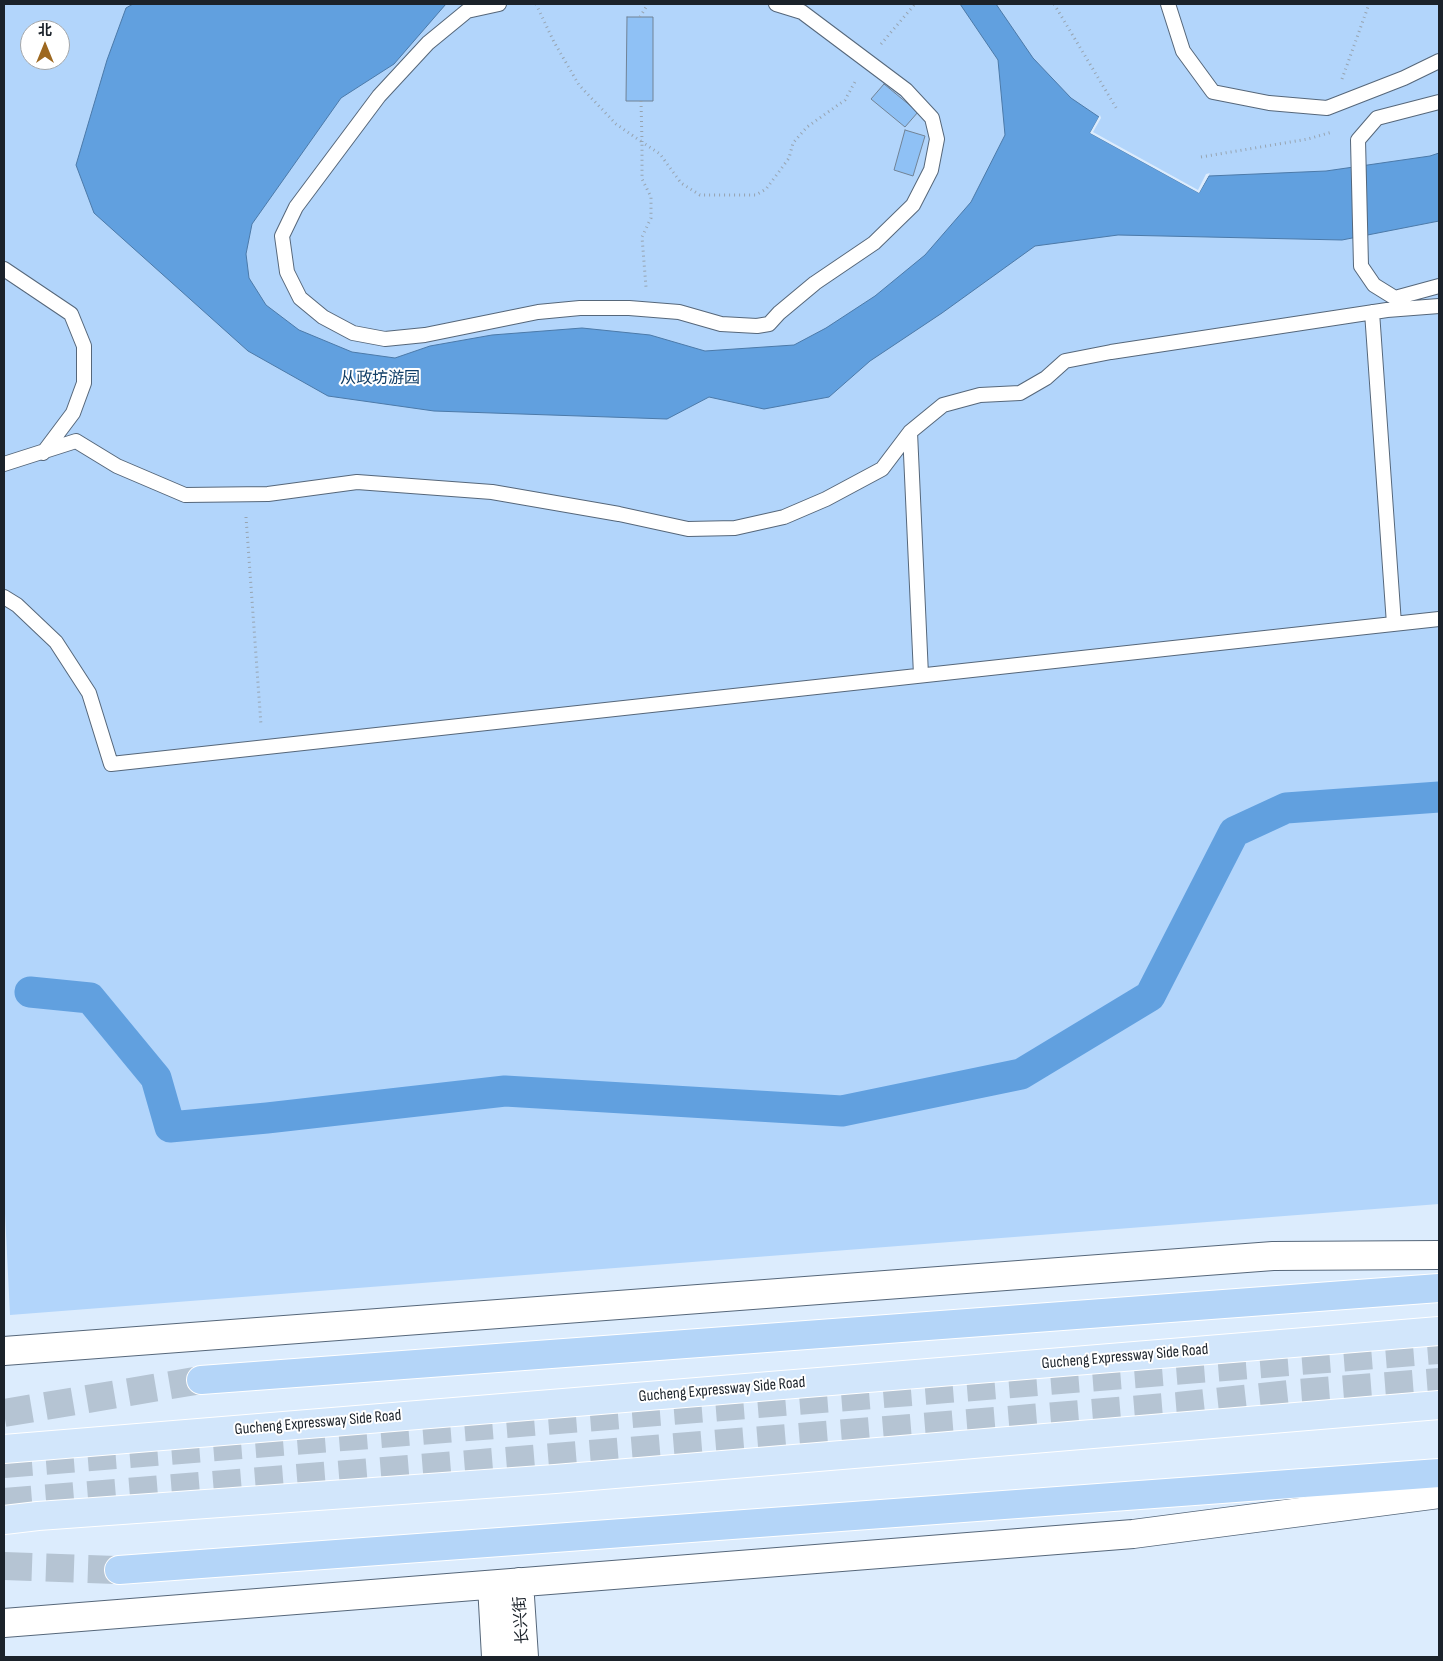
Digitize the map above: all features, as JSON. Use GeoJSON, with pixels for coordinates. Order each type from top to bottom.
{"type":"FeatureCollection","features":[{"type":"Feature","properties":{"kind":"highway"},"geometry":{"type":"LineString","coordinates":[[201,1380],[1439,1288]]}},
{"type":"Feature","properties":{"kind":"highway"},"geometry":{"type":"LineString","coordinates":[[120,1570],[1439,1474]]}},
{"type":"Feature","properties":{"kind":"main road"},"geometry":{"type":"LineString","coordinates":[[4,1350],[1263,1257],[1439,1255]]}},
{"type":"Feature","properties":{"kind":"main road","name":"Gucheng Expressway Side Road"},"geometry":{"type":"LineString","coordinates":[[4,1449],[1439,1331]]}},
{"type":"Feature","properties":{"kind":"main road"},"geometry":{"type":"LineString","coordinates":[[4,1520],[556,1479],[1439,1405]]}},
{"type":"Feature","properties":{"kind":"main road"},"geometry":{"type":"LineString","coordinates":[[4,1623],[1133,1534],[1439,1494]]}},
{"type":"Feature","properties":{"kind":"main road","name":"长兴街"},"geometry":{"type":"LineString","coordinates":[[519,1582],[524,1657]]}},
{"type":"Feature","properties":{"kind":"main road","name":"长兴街"},"geometry":{"type":"LineString","coordinates":[[492,1585],[496,1657]]}},
{"type":"Feature","properties":{"kind":"lane"},"geometry":{"type":"LineString","coordinates":[[499,4],[467,11],[428,43],[379,96],[296,207],[282,236],[287,272],[300,298],[323,317],[353,333],[385,339],[425,335],[538,312],[580,308],[629,308],[679,312],[721,324],[757,326],[769,324],[779,313],[815,283],[874,243],[913,205],[931,170],[937,139],[932,118],[906,90],[802,12],[776,4]]}},
{"type":"Feature","properties":{"kind":"lane"},"geometry":{"type":"LineString","coordinates":[[1168,4],[1183,51],[1213,92],[1270,103],[1327,108],[1404,78],[1439,61]]}},
{"type":"Feature","properties":{"kind":"lane"},"geometry":{"type":"LineString","coordinates":[[1439,102],[1377,118],[1358,140],[1361,266],[1374,285],[1395,298],[1439,286]]}},
{"type":"Feature","properties":{"kind":"lane"},"geometry":{"type":"LineString","coordinates":[[4,269],[71,314],[84,346],[84,384],[73,413],[43,453]]}},
{"type":"Feature","properties":{"kind":"lane"},"geometry":{"type":"LineString","coordinates":[[4,464],[76,441],[117,466],[185,494],[268,494],[357,482],[492,492],[619,514],[688,529],[735,528],[784,517],[834,495],[882,469],[910,432],[943,405],[980,395],[1020,393],[1046,378],[1065,360],[1372,312],[1439,306]]}},
{"type":"Feature","properties":{"kind":"lane"},"geometry":{"type":"LineString","coordinates":[[1372,312],[1394,624]]}},
{"type":"Feature","properties":{"kind":"lane"},"geometry":{"type":"LineString","coordinates":[[910,432],[921,675]]}},
{"type":"Feature","properties":{"kind":"lane"},"geometry":{"type":"LineString","coordinates":[[4,597],[17,605],[56,642],[89,693],[111,764],[1439,619]]}},
{"type":"Feature","properties":{"kind":"path"},"geometry":{"type":"LineString","coordinates":[[536,4],[554,42],[578,85],[616,124],[660,154],[681,183],[700,195],[756,195],[766,189],[788,158],[793,143],[807,127],[845,100],[866,61],[915,4]]}},
{"type":"Feature","properties":{"kind":"path"},"geometry":{"type":"LineString","coordinates":[[640,17],[648,4]]}},
{"type":"Feature","properties":{"kind":"path"},"geometry":{"type":"LineString","coordinates":[[1054,4],[1118,111]]}},
{"type":"Feature","properties":{"kind":"path"},"geometry":{"type":"LineString","coordinates":[[1334,104],[1369,4]]}},
{"type":"Feature","properties":{"kind":"path"},"geometry":{"type":"LineString","coordinates":[[641,100],[642,179],[651,197],[651,218],[642,236],[646,285],[652,310]]}},
{"type":"Feature","properties":{"kind":"path"},"geometry":{"type":"LineString","coordinates":[[1201,157],[1308,139],[1334,131]]}},
{"type":"Feature","properties":{"kind":"path"},"geometry":{"type":"LineString","coordinates":[[244,494],[263,747]]}},
{"type":"Feature","properties":{"kind":"green space","name":"从政坊游园"},"geometry":{"type":"Polygon","coordinates":[[[4,4],[1439,4],[1439,1204],[10,1315],[4,1193],[4,4]]]}},
{"type":"Feature","properties":{"kind":"water"},"geometry":{"type":"Polygon","coordinates":[[[133,4],[446,4],[394,64],[341,98],[252,224],[246,254],[249,278],[266,305],[299,330],[352,352],[395,358],[430,346],[492,335],[582,328],[650,335],[705,351],[794,345],[826,328],[875,296],[925,255],[971,202],[1005,135],[998,60],[960,4],[996,4],[1033,58],[1071,98],[1099,117],[1090,133],[1199,193],[1209,176],[1326,171],[1430,156],[1439,153],[1439,221],[1342,240],[1118,235],[1035,246],[942,313],[870,361],[829,397],[764,409],[709,397],[667,419],[434,411],[328,396],[248,351],[94,213],[76,165],[107,60],[126,8],[133,4]]]}},
{"type":"Feature","properties":{"kind":"pier"},"geometry":{"type":"Polygon","coordinates":[[[1100,115],[1101,118],[1093,132],[1198,190],[1206,174],[1210,173],[1199,193],[1090,133],[1100,115]]]}},
{"type":"Feature","properties":{"kind":"building"},"geometry":{"type":"Polygon","coordinates":[[[627,17],[653,17],[653,101],[626,101],[627,17]]]}},
{"type":"Feature","properties":{"kind":"building"},"geometry":{"type":"Polygon","coordinates":[[[884,84],[918,112],[905,127],[871,99],[884,84]]]}},
{"type":"Feature","properties":{"kind":"building"},"geometry":{"type":"Polygon","coordinates":[[[905,130],[925,136],[913,176],[894,170],[905,130]]]}},
{"type":"Feature","properties":{"kind":"waterway"},"geometry":{"type":"LineString","coordinates":[[30,992],[90,998],[156,1078],[170,1127],[505,1091],[842,1111],[1021,1074],[1150,996],[1234,832],[1286,808],[1439,797]]}},
{"type":"Feature","properties":{"kind":"tunnel"},"geometry":{"type":"LineString","coordinates":[[4,1464],[1439,1350]]}},
{"type":"Feature","properties":{"kind":"tunnel"},"geometry":{"type":"LineString","coordinates":[[4,1413],[201,1380]]}},
{"type":"Feature","properties":{"kind":"tunnel"},"geometry":{"type":"LineString","coordinates":[[4,1502],[1178,1406],[1297,1393],[1439,1382]]}},
{"type":"Feature","properties":{"kind":"tunnel"},"geometry":{"type":"LineString","coordinates":[[4,1566],[119,1570]]}}]}
